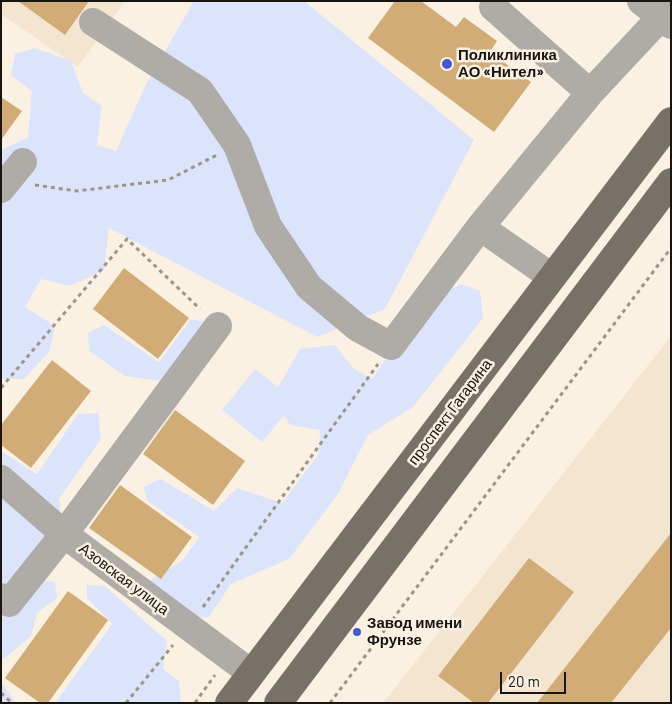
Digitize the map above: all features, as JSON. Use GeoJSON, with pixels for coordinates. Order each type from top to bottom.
{"type":"FeatureCollection","features":[{"type":"Feature","properties":{"kind":"main road","name":"проспект Гагарина"},"geometry":{"type":"LineString","coordinates":[[229,703],[671,121]]}},
{"type":"Feature","properties":{"kind":"main road"},"geometry":{"type":"LineString","coordinates":[[278,703],[671,182]]}},
{"type":"Feature","properties":{"kind":"street"},"geometry":{"type":"LineString","coordinates":[[493,7],[590,92]]}},
{"type":"Feature","properties":{"kind":"street"},"geometry":{"type":"LineString","coordinates":[[93,22],[200,91],[237,145],[268,226],[310,287],[358,328],[391,346],[480,227],[658,9]]}},
{"type":"Feature","properties":{"kind":"street"},"geometry":{"type":"LineString","coordinates":[[2,189],[23,162]]}},
{"type":"Feature","properties":{"kind":"street"},"geometry":{"type":"LineString","coordinates":[[480,227],[552,277]]}},
{"type":"Feature","properties":{"kind":"street"},"geometry":{"type":"LineString","coordinates":[[1,597],[9,603],[64,534],[218,326]]}},
{"type":"Feature","properties":{"kind":"street","name":"Азовская улица"},"geometry":{"type":"LineString","coordinates":[[1,479],[64,534],[251,673]]}},
{"type":"Feature","properties":{"kind":"path"},"geometry":{"type":"LineString","coordinates":[[2,189],[35,185],[77,191],[168,180],[237,145]]}},
{"type":"Feature","properties":{"kind":"path"},"geometry":{"type":"LineString","coordinates":[[1,388],[127,239],[218,326]]}},
{"type":"Feature","properties":{"kind":"path"},"geometry":{"type":"LineString","coordinates":[[330,703],[671,248]]}},
{"type":"Feature","properties":{"kind":"path"},"geometry":{"type":"LineString","coordinates":[[126,703],[144,678],[189,627],[391,346]]}},
{"type":"Feature","properties":{"kind":"path"},"geometry":{"type":"LineString","coordinates":[[195,703],[228,656]]}},
{"type":"Feature","properties":{"kind":"path"},"geometry":{"type":"LineString","coordinates":[[1,693],[12,703]]}},
{"type":"Feature","properties":{"kind":"shaded area"},"geometry":{"type":"Polygon","coordinates":[[[1,1],[125,1],[78,67],[1,14],[1,1]]]}},
{"type":"Feature","properties":{"kind":"shaded area"},"geometry":{"type":"Polygon","coordinates":[[[194,1],[304,1],[474,140],[385,309],[317,337],[109,228],[104,270],[70,286],[41,279],[25,307],[55,326],[49,352],[24,379],[1,379],[1,150],[28,137],[32,91],[11,75],[15,54],[35,48],[71,61],[83,93],[102,106],[97,145],[116,151],[146,84],[194,1]]]}},
{"type":"Feature","properties":{"kind":"shaded area"},"geometry":{"type":"Polygon","coordinates":[[[462,284],[480,291],[483,318],[413,407],[368,435],[338,494],[289,559],[231,584],[209,617],[167,620],[143,602],[150,580],[183,560],[199,537],[148,501],[143,487],[161,479],[214,511],[237,488],[282,503],[319,453],[320,430],[290,425],[284,415],[262,442],[222,410],[255,369],[278,387],[300,349],[335,345],[353,368],[372,379],[428,299],[462,284]]]}},
{"type":"Feature","properties":{"kind":"shaded area"},"geometry":{"type":"Polygon","coordinates":[[[191,319],[208,322],[169,382],[125,376],[89,351],[88,333],[104,325],[159,362],[191,319]]]}},
{"type":"Feature","properties":{"kind":"shaded area"},"geometry":{"type":"Polygon","coordinates":[[[671,336],[671,703],[383,703],[671,336]]]}},
{"type":"Feature","properties":{"kind":"shaded area"},"geometry":{"type":"Polygon","coordinates":[[[98,413],[101,439],[59,499],[62,523],[8,586],[1,581],[1,451],[37,474],[78,414],[98,413]]]}},
{"type":"Feature","properties":{"kind":"shaded area"},"geometry":{"type":"Polygon","coordinates":[[[31,579],[55,582],[57,598],[37,613],[31,636],[1,661],[1,604],[31,579]]]}},
{"type":"Feature","properties":{"kind":"shaded area"},"geometry":{"type":"Polygon","coordinates":[[[87,585],[105,586],[167,641],[163,669],[179,681],[181,703],[55,703],[112,624],[87,598],[87,585]]]}},
{"type":"Feature","properties":{"kind":"shaded area"},"geometry":{"type":"Polygon","coordinates":[[[3,684],[16,703],[1,703],[1,685],[3,684]]]}},
{"type":"Feature","properties":{"kind":"building"},"geometry":{"type":"Polygon","coordinates":[[[18,1],[89,1],[65,35],[18,1]]]}},
{"type":"Feature","properties":{"kind":"building","name":"Поликлиника АО «Нител»"},"geometry":{"type":"Polygon","coordinates":[[[395,1],[421,1],[456,27],[464,17],[497,41],[490,52],[531,82],[494,132],[368,38],[395,1]]]}},
{"type":"Feature","properties":{"kind":"building"},"geometry":{"type":"Polygon","coordinates":[[[1,97],[22,111],[1,140],[1,97]]]}},
{"type":"Feature","properties":{"kind":"building"},"geometry":{"type":"Polygon","coordinates":[[[124,268],[189,318],[158,359],[93,309],[124,268]]]}},
{"type":"Feature","properties":{"kind":"building"},"geometry":{"type":"Polygon","coordinates":[[[52,360],[91,391],[31,468],[1,445],[1,425],[52,360]]]}},
{"type":"Feature","properties":{"kind":"building"},"geometry":{"type":"Polygon","coordinates":[[[175,410],[245,461],[213,505],[143,454],[175,410]]]}},
{"type":"Feature","properties":{"kind":"building"},"geometry":{"type":"Polygon","coordinates":[[[120,485],[192,537],[161,579],[89,528],[120,485]]]}},
{"type":"Feature","properties":{"kind":"building"},"geometry":{"type":"Polygon","coordinates":[[[671,533],[671,628],[611,703],[537,703],[671,533]]]}},
{"type":"Feature","properties":{"kind":"building"},"geometry":{"type":"Polygon","coordinates":[[[529,558],[574,592],[488,703],[474,703],[438,676],[529,558]]]}},
{"type":"Feature","properties":{"kind":"building"},"geometry":{"type":"Polygon","coordinates":[[[68,591],[108,620],[48,703],[40,703],[5,678],[68,591]]]}},
{"type":"Feature","properties":{"kind":"place","name":"Поликлиника АО «Нител»"},"geometry":{"type":"Point","coordinates":[447,64]}},
{"type":"Feature","properties":{"kind":"place","name":"Завод имени Фрунзе"},"geometry":{"type":"Point","coordinates":[357,632]}}]}
